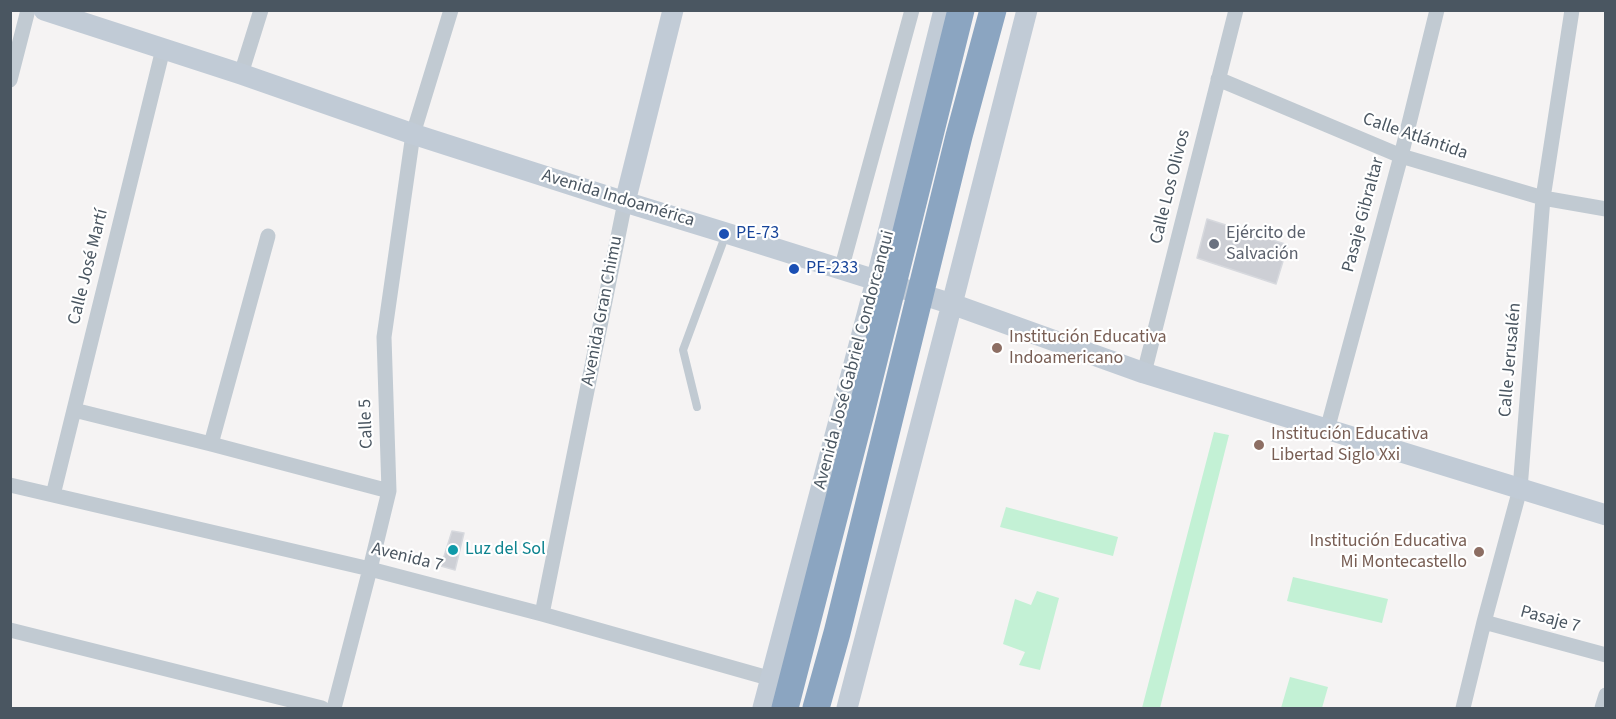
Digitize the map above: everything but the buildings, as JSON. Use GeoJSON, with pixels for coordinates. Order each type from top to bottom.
{"type":"FeatureCollection","features":[{"type":"Feature","properties":{"kind":"highway","name":"Avenida José Gabriel Condorcanqui"},"geometry":{"type":"LineString","coordinates":[[782,690],[884,284],[961,10]]}},
{"type":"Feature","properties":{"kind":"highway"},"geometry":{"type":"LineString","coordinates":[[816,708],[837,633],[993,10]]}},
{"type":"Feature","properties":{"kind":"street"},"geometry":{"type":"LineString","coordinates":[[10,80],[28,10]]}},
{"type":"Feature","properties":{"kind":"street","name":"Avenida Indoamérica"},"geometry":{"type":"LineString","coordinates":[[44,10],[69,14],[163,49],[414,134],[952,304],[1144,373],[1605,515]]}},
{"type":"Feature","properties":{"kind":"street"},"geometry":{"type":"LineString","coordinates":[[242,74],[261,10]]}},
{"type":"Feature","properties":{"kind":"street","name":"Calle 5"},"geometry":{"type":"LineString","coordinates":[[334,708],[389,491],[384,337],[414,134],[451,10]]}},
{"type":"Feature","properties":{"kind":"street","name":"Avenida Gran Chimu"},"geometry":{"type":"LineString","coordinates":[[542,614],[625,202],[674,10]]}},
{"type":"Feature","properties":{"kind":"street"},"geometry":{"type":"LineString","coordinates":[[841,270],[912,10]]}},
{"type":"Feature","properties":{"kind":"street","name":"Avenida José Gabriel Condorcanqui"},"geometry":{"type":"LineString","coordinates":[[884,284],[944,10]]}},
{"type":"Feature","properties":{"kind":"street"},"geometry":{"type":"LineString","coordinates":[[847,708],[1027,10]]}},
{"type":"Feature","properties":{"kind":"street","name":"Calle Los Olivos"},"geometry":{"type":"LineString","coordinates":[[1144,373],[1236,10]]}},
{"type":"Feature","properties":{"kind":"street","name":"Pasaje Gibraltar"},"geometry":{"type":"LineString","coordinates":[[1327,430],[1401,156],[1437,10]]}},
{"type":"Feature","properties":{"kind":"street","name":"Calle Jerusalén"},"geometry":{"type":"LineString","coordinates":[[1463,708],[1520,489],[1543,198],[1572,10]]}},
{"type":"Feature","properties":{"kind":"street","name":"Calle José Martí"},"geometry":{"type":"LineString","coordinates":[[53,495],[163,49]]}},
{"type":"Feature","properties":{"kind":"street","name":"Calle Atlántida"},"geometry":{"type":"LineString","coordinates":[[1218,79],[1401,156],[1543,198],[1605,209]]}},
{"type":"Feature","properties":{"kind":"street"},"geometry":{"type":"LineString","coordinates":[[211,444],[268,236]]}},
{"type":"Feature","properties":{"kind":"street"},"geometry":{"type":"LineString","coordinates":[[74,410],[389,491]]}},
{"type":"Feature","properties":{"kind":"street","name":"Avenida 7"},"geometry":{"type":"LineString","coordinates":[[10,485],[370,569],[542,614],[782,690]]}},
{"type":"Feature","properties":{"kind":"street","name":"Pasaje 7"},"geometry":{"type":"LineString","coordinates":[[1484,622],[1605,656]]}},
{"type":"Feature","properties":{"kind":"street"},"geometry":{"type":"LineString","coordinates":[[10,630],[322,708]]}},
{"type":"Feature","properties":{"kind":"street","name":"Avenida José Gabriel Condorcanqui"},"geometry":{"type":"LineString","coordinates":[[764,708],[782,690]]}},
{"type":"Feature","properties":{"kind":"street"},"geometry":{"type":"LineString","coordinates":[[1602,708],[1605,694]]}},
{"type":"Feature","properties":{"kind":"lane"},"geometry":{"type":"LineString","coordinates":[[697,407],[683,350],[726,233]]}},
{"type":"Feature","properties":{"kind":"green space"},"geometry":{"type":"Polygon","coordinates":[[[1214,432],[1229,435],[1160,708],[1142,708],[1214,432]]]}},
{"type":"Feature","properties":{"kind":"green space"},"geometry":{"type":"Polygon","coordinates":[[[1006,507],[1118,537],[1113,556],[1000,527],[1006,507]]]}},
{"type":"Feature","properties":{"kind":"green space"},"geometry":{"type":"Polygon","coordinates":[[[1293,577],[1388,599],[1382,623],[1287,601],[1293,577]]]}},
{"type":"Feature","properties":{"kind":"green space"},"geometry":{"type":"Polygon","coordinates":[[[1037,591],[1059,598],[1040,670],[1019,665],[1025,652],[1003,644],[1015,599],[1031,605],[1037,591]]]}},
{"type":"Feature","properties":{"kind":"green space"},"geometry":{"type":"Polygon","coordinates":[[[1290,677],[1328,687],[1322,708],[1281,708],[1290,677]]]}},
{"type":"Feature","properties":{"kind":"place","name":"PE-73"},"geometry":{"type":"Point","coordinates":[724,234]}},
{"type":"Feature","properties":{"kind":"place","name":"Ejército de Salvación"},"geometry":{"type":"Point","coordinates":[1214,244]}},
{"type":"Feature","properties":{"kind":"place","name":"PE-233"},"geometry":{"type":"Point","coordinates":[794,269]}},
{"type":"Feature","properties":{"kind":"place","name":"Institución Educativa Indoamericano"},"geometry":{"type":"Point","coordinates":[997,348]}},
{"type":"Feature","properties":{"kind":"place","name":"Institución Educativa Libertad Siglo Xxi"},"geometry":{"type":"Point","coordinates":[1259,445]}},
{"type":"Feature","properties":{"kind":"place","name":"Luz del Sol"},"geometry":{"type":"Point","coordinates":[453,550]}},
{"type":"Feature","properties":{"kind":"place","name":"Institución Educativa Mi Montecastello"},"geometry":{"type":"Point","coordinates":[1479,552]}}]}
